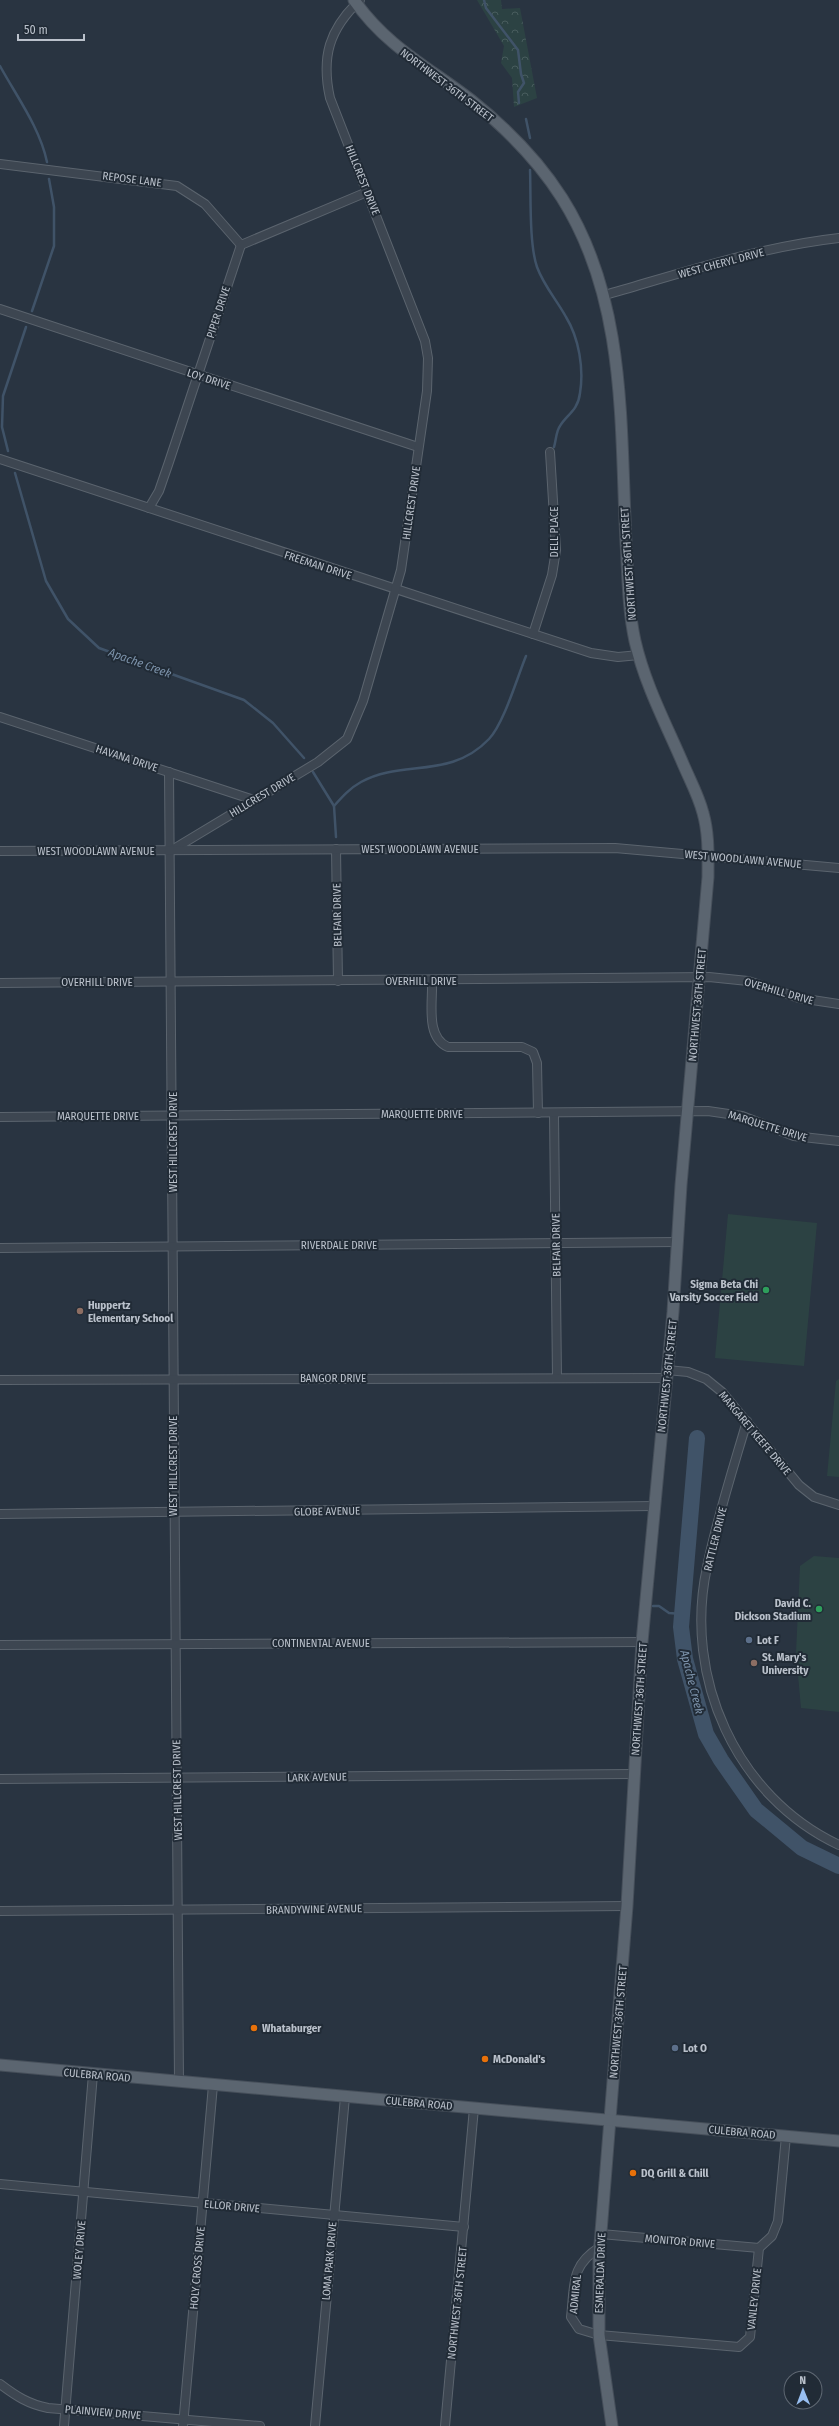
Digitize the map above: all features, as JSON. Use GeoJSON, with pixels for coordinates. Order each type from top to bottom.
{"type":"FeatureCollection","features":[{"type":"Feature","properties":{"kind":"main road","name":"NORTHWEST 36TH STREET"},"geometry":{"type":"LineString","coordinates":[[357,1],[383,35],[404,53],[469,99],[510,132],[546,174],[578,224],[605,295],[616,351],[629,596],[639,656],[647,680],[700,804],[706,826],[708,856],[667,1374],[642,1642],[633,1774],[627,1906],[610,2120]]}},
{"type":"Feature","properties":{"kind":"main road","name":"CULEBRA ROAD"},"geometry":{"type":"LineString","coordinates":[[0,2066],[839,2140]]}},
{"type":"Feature","properties":{"kind":"main road","name":"ESMERALDA DRIVE"},"geometry":{"type":"LineString","coordinates":[[610,2120],[600,2246],[599,2336],[612,2426]]}},
{"type":"Feature","properties":{"kind":"street","name":"HILLCREST DRIVE"},"geometry":{"type":"LineString","coordinates":[[172,850],[323,758],[347,739],[363,701],[401,570],[427,391],[427,348],[330,98],[325,71],[328,50],[334,34],[357,1]]}},
{"type":"Feature","properties":{"kind":"street","name":"REPOSE LANE"},"geometry":{"type":"LineString","coordinates":[[0,164],[177,186],[205,204],[240,245]]}},
{"type":"Feature","properties":{"kind":"street"},"geometry":{"type":"LineString","coordinates":[[240,245],[367,192]]}},
{"type":"Feature","properties":{"kind":"street","name":"WEST CHERYL DRIVE"},"geometry":{"type":"LineString","coordinates":[[605,295],[753,253],[804,242],[839,238]]}},
{"type":"Feature","properties":{"kind":"street","name":"PIPER DRIVE"},"geometry":{"type":"LineString","coordinates":[[150,508],[159,491],[240,245]]}},
{"type":"Feature","properties":{"kind":"street","name":"LOY DRIVE"},"geometry":{"type":"LineString","coordinates":[[0,309],[418,447]]}},
{"type":"Feature","properties":{"kind":"street","name":"DELL PLACE"},"geometry":{"type":"LineString","coordinates":[[533,634],[552,575],[556,550],[550,452]]}},
{"type":"Feature","properties":{"kind":"street","name":"FREEMAN DRIVE"},"geometry":{"type":"LineString","coordinates":[[0,459],[396,591],[591,653],[618,658],[639,656]]}},
{"type":"Feature","properties":{"kind":"street","name":"HAVANA DRIVE"},"geometry":{"type":"LineString","coordinates":[[0,717],[254,800]]}},
{"type":"Feature","properties":{"kind":"street"},"geometry":{"type":"LineString","coordinates":[[169,772],[172,850]]}},
{"type":"Feature","properties":{"kind":"street","name":"WEST WOODLAWN AVENUE"},"geometry":{"type":"LineString","coordinates":[[0,852],[615,848],[839,868]]}},
{"type":"Feature","properties":{"kind":"street","name":"BELFAIR DRIVE"},"geometry":{"type":"LineString","coordinates":[[336,849],[338,981]]}},
{"type":"Feature","properties":{"kind":"street","name":"WEST HILLCREST DRIVE"},"geometry":{"type":"LineString","coordinates":[[172,850],[172,1246],[176,1778],[179,1910],[179,2082]]}},
{"type":"Feature","properties":{"kind":"street","name":"OVERHILL DRIVE"},"geometry":{"type":"LineString","coordinates":[[0,983],[432,981],[699,977],[748,981],[806,1000],[839,1004]]}},
{"type":"Feature","properties":{"kind":"street"},"geometry":{"type":"LineString","coordinates":[[432,981],[433,1032],[443,1045],[448,1047],[522,1047],[533,1052],[537,1063],[538,1113]]}},
{"type":"Feature","properties":{"kind":"street","name":"MARQUETTE DRIVE"},"geometry":{"type":"LineString","coordinates":[[0,1116],[554,1113],[688,1110],[728,1112],[794,1136],[839,1142]]}},
{"type":"Feature","properties":{"kind":"street","name":"BELFAIR DRIVE"},"geometry":{"type":"LineString","coordinates":[[554,1113],[557,1378]]}},
{"type":"Feature","properties":{"kind":"street","name":"RIVERDALE DRIVE"},"geometry":{"type":"LineString","coordinates":[[0,1248],[556,1245],[678,1242]]}},
{"type":"Feature","properties":{"kind":"street","name":"MARGARET KEEFE DRIVE"},"geometry":{"type":"LineString","coordinates":[[667,1374],[688,1372],[706,1379],[722,1392],[799,1485],[814,1497],[839,1505]]}},
{"type":"Feature","properties":{"kind":"street","name":"BANGOR DRIVE"},"geometry":{"type":"LineString","coordinates":[[0,1380],[557,1378],[667,1374]]}},
{"type":"Feature","properties":{"kind":"street","name":"RATTLER DRIVE"},"geometry":{"type":"LineString","coordinates":[[747,1421],[706,1568],[701,1621],[704,1659],[710,1689],[714,1704],[725,1730],[748,1770],[772,1798],[797,1821],[839,1845]]}},
{"type":"Feature","properties":{"kind":"street","name":"GLOBE AVENUE"},"geometry":{"type":"LineString","coordinates":[[0,1514],[655,1506]]}},
{"type":"Feature","properties":{"kind":"street","name":"CONTINENTAL AVENUE"},"geometry":{"type":"LineString","coordinates":[[0,1645],[642,1642]]}},
{"type":"Feature","properties":{"kind":"street","name":"LARK AVENUE"},"geometry":{"type":"LineString","coordinates":[[0,1779],[633,1774]]}},
{"type":"Feature","properties":{"kind":"street","name":"BRANDYWINE AVENUE"},"geometry":{"type":"LineString","coordinates":[[0,1911],[627,1906]]}},
{"type":"Feature","properties":{"kind":"street","name":"WOLEY DRIVE"},"geometry":{"type":"LineString","coordinates":[[64,2426],[93,2074]]}},
{"type":"Feature","properties":{"kind":"street","name":"HOLY CROSS DRIVE"},"geometry":{"type":"LineString","coordinates":[[184,2422],[213,2085]]}},
{"type":"Feature","properties":{"kind":"street","name":"LOMA PARK DRIVE"},"geometry":{"type":"LineString","coordinates":[[315,2426],[333,2214],[345,2097]]}},
{"type":"Feature","properties":{"kind":"street","name":"NORTHWEST 36TH STREET"},"geometry":{"type":"LineString","coordinates":[[445,2426],[474,2108]]}},
{"type":"Feature","properties":{"kind":"street"},"geometry":{"type":"LineString","coordinates":[[759,2248],[772,2236],[778,2221],[786,2136]]}},
{"type":"Feature","properties":{"kind":"street","name":"ELLOR DRIVE"},"geometry":{"type":"LineString","coordinates":[[0,2184],[464,2227]]}},
{"type":"Feature","properties":{"kind":"street","name":"MONITOR DRIVE"},"geometry":{"type":"LineString","coordinates":[[601,2234],[759,2248]]}},
{"type":"Feature","properties":{"kind":"street","name":"ADMIRAL"},"geometry":{"type":"LineString","coordinates":[[599,2336],[579,2329],[571,2316],[578,2267],[585,2256],[600,2246]]}},
{"type":"Feature","properties":{"kind":"street","name":"VANLEY DRIVE"},"geometry":{"type":"LineString","coordinates":[[599,2336],[739,2347],[750,2337],[759,2248]]}},
{"type":"Feature","properties":{"kind":"street","name":"PLAINVIEW DRIVE"},"geometry":{"type":"LineString","coordinates":[[0,2384],[18,2398],[32,2404],[184,2422],[260,2426]]}},
{"type":"Feature","properties":{"kind":"green space"},"geometry":{"type":"Polygon","coordinates":[[[477,0],[501,0],[502,9],[520,8],[537,98],[514,107],[512,78],[501,63],[504,46],[477,0]]]}},
{"type":"Feature","properties":{"kind":"green space","name":"Sigma Beta Chi Varsity Soccer Field"},"geometry":{"type":"Polygon","coordinates":[[[728,1214],[817,1223],[804,1366],[715,1358],[728,1214]]]}},
{"type":"Feature","properties":{"kind":"green space"},"geometry":{"type":"Polygon","coordinates":[[[839,1379],[839,1477],[827,1476],[836,1381],[839,1379]]]}},
{"type":"Feature","properties":{"kind":"green space","name":"David C. Dickson Stadium"},"geometry":{"type":"Polygon","coordinates":[[[814,1556],[839,1558],[839,1712],[801,1708],[796,1653],[800,1566],[814,1556]]]}},
{"type":"Feature","properties":{"kind":"waterway"},"geometry":{"type":"LineString","coordinates":[[484,0],[486,8],[518,50],[521,74],[524,83],[518,92],[519,103]]}},
{"type":"Feature","properties":{"kind":"waterway","name":"Apache Creek"},"geometry":{"type":"LineString","coordinates":[[0,66],[34,125],[44,149],[47,162]]}},
{"type":"Feature","properties":{"kind":"waterway"},"geometry":{"type":"LineString","coordinates":[[526,119],[530,138]]}},
{"type":"Feature","properties":{"kind":"waterway"},"geometry":{"type":"LineString","coordinates":[[530,170],[531,219],[534,257],[543,280],[562,310],[574,334],[581,364],[579,399],[577,404],[562,422],[557,433],[554,447]]}},
{"type":"Feature","properties":{"kind":"waterway","name":"Apache Creek"},"geometry":{"type":"LineString","coordinates":[[32,311],[54,246],[54,207],[49,179]]}},
{"type":"Feature","properties":{"kind":"waterway","name":"Apache Creek"},"geometry":{"type":"LineString","coordinates":[[8,451],[2,427],[3,396],[26,327]]}},
{"type":"Feature","properties":{"kind":"waterway","name":"Apache Creek"},"geometry":{"type":"LineString","coordinates":[[15,473],[46,581],[68,619],[99,648],[244,700],[273,723],[304,758]]}},
{"type":"Feature","properties":{"kind":"waterway"},"geometry":{"type":"LineString","coordinates":[[334,806],[353,787],[377,775],[393,771],[442,765],[458,760],[474,752],[495,732],[510,700],[526,656]]}},
{"type":"Feature","properties":{"kind":"waterway","name":"Apache Creek"},"geometry":{"type":"LineString","coordinates":[[313,772],[334,806],[336,837]]}},
{"type":"Feature","properties":{"kind":"waterway","name":"Apache Creek"},"geometry":{"type":"LineString","coordinates":[[697,1438],[681,1627],[685,1659],[706,1734],[721,1760],[756,1810],[802,1848],[839,1866]]}},
{"type":"Feature","properties":{"kind":"waterway"},"geometry":{"type":"LineString","coordinates":[[653,1606],[659,1606],[669,1613],[682,1614]]}},
{"type":"Feature","properties":{"kind":"place","name":"Sigma Beta Chi Varsity Soccer Field"},"geometry":{"type":"Point","coordinates":[766,1290]}},
{"type":"Feature","properties":{"kind":"place","name":"Huppertz Elementary School"},"geometry":{"type":"Point","coordinates":[80,1311]}},
{"type":"Feature","properties":{"kind":"place","name":"David C. Dickson Stadium"},"geometry":{"type":"Point","coordinates":[819,1609]}},
{"type":"Feature","properties":{"kind":"place","name":"Lot F"},"geometry":{"type":"Point","coordinates":[749,1640]}},
{"type":"Feature","properties":{"kind":"place","name":"St. Mary's University"},"geometry":{"type":"Point","coordinates":[754,1663]}},
{"type":"Feature","properties":{"kind":"place","name":"Whataburger"},"geometry":{"type":"Point","coordinates":[254,2028]}},
{"type":"Feature","properties":{"kind":"place","name":"Lot O"},"geometry":{"type":"Point","coordinates":[675,2048]}},
{"type":"Feature","properties":{"kind":"place","name":"McDonald's"},"geometry":{"type":"Point","coordinates":[485,2059]}},
{"type":"Feature","properties":{"kind":"place","name":"DQ Grill & Chill"},"geometry":{"type":"Point","coordinates":[633,2173]}}]}
